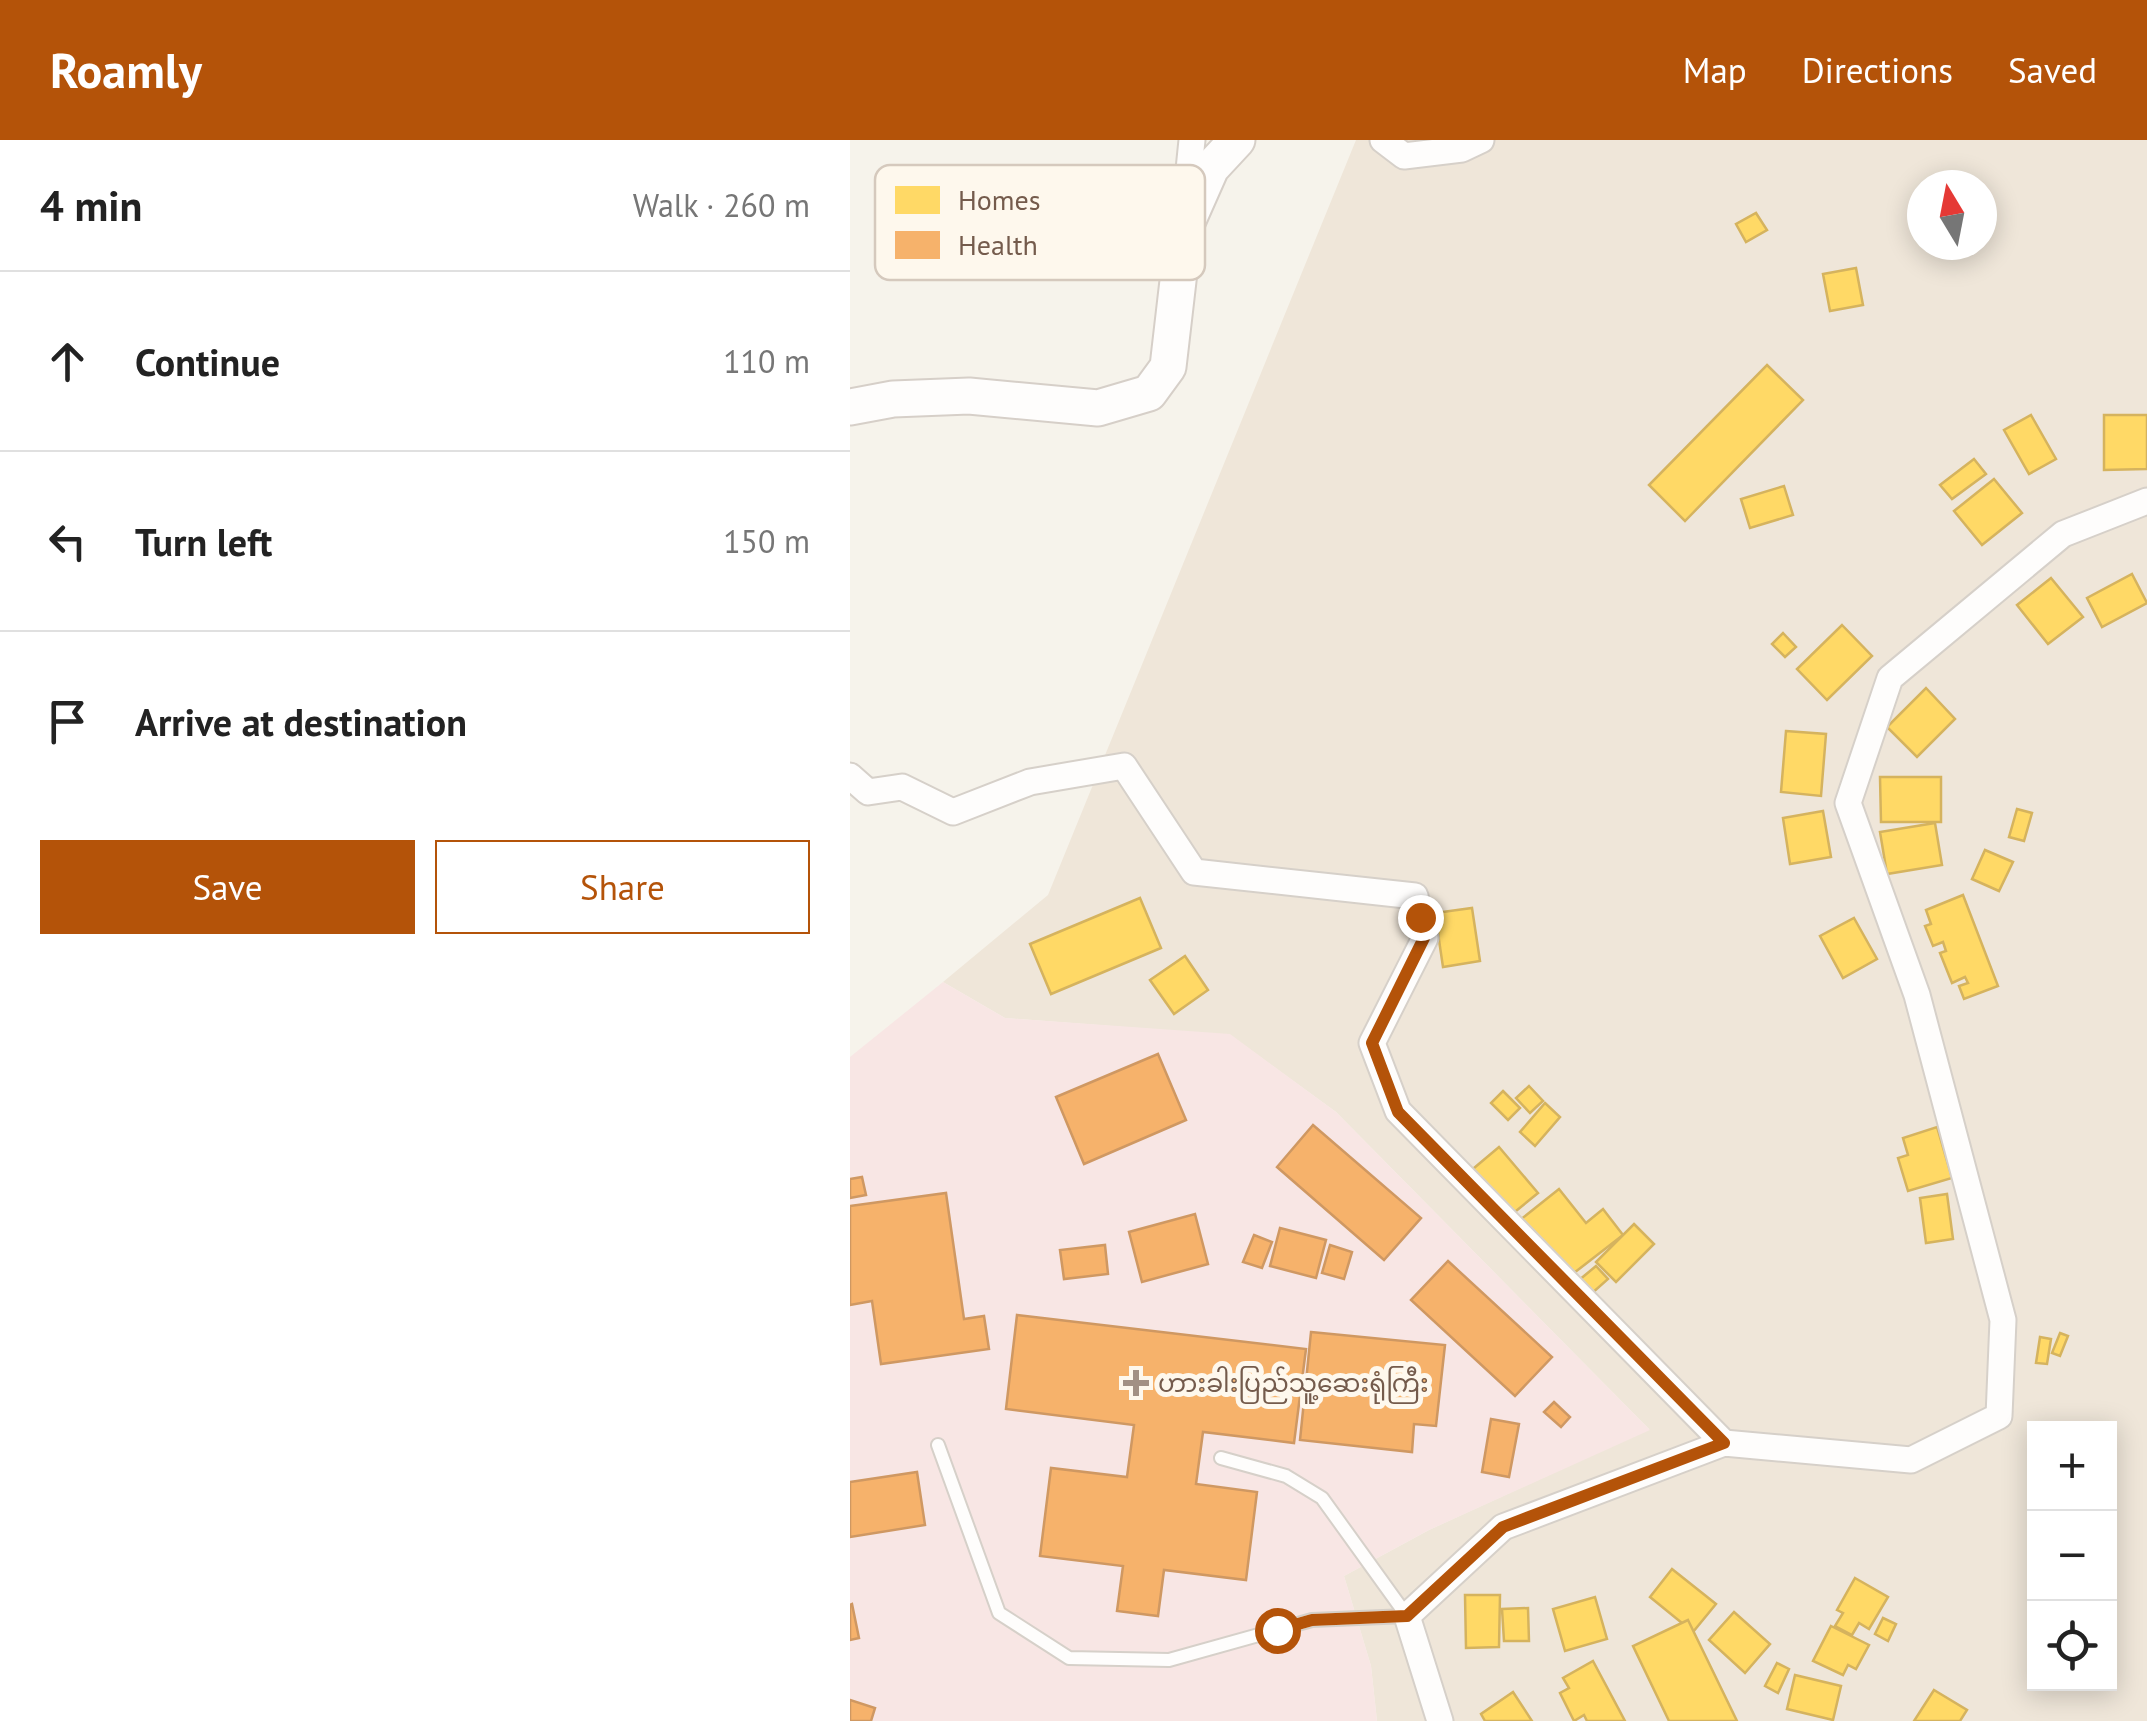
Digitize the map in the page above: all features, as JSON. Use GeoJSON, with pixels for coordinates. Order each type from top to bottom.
{"type":"FeatureCollection","features":[{"type":"Feature","properties":{"kind":"street"},"geometry":{"type":"LineString","coordinates":[[1190,165],[1192,140]]}},
{"type":"Feature","properties":{"kind":"street"},"geometry":{"type":"LineString","coordinates":[[1205,183],[1212,168],[1237,140]]}},
{"type":"Feature","properties":{"kind":"street"},"geometry":{"type":"LineString","coordinates":[[1384,140],[1404,156],[1462,149],[1481,140]]}},
{"type":"Feature","properties":{"kind":"street"},"geometry":{"type":"LineString","coordinates":[[850,407],[894,399],[970,396],[1098,408],[1149,393],[1168,367],[1178,280]]}},
{"type":"Feature","properties":{"kind":"street"},"geometry":{"type":"LineString","coordinates":[[1440,1721],[1407,1616],[1503,1527],[1724,1443],[1911,1460],[1999,1416],[2004,1320],[1917,995],[1848,802],[1890,678],[2063,534],[2147,500]]}},
{"type":"Feature","properties":{"kind":"street"},"geometry":{"type":"LineString","coordinates":[[850,776],[868,792],[902,787],[953,812],[1030,782],[1124,766],[1194,872],[1415,896],[1424,938],[1372,1043],[1398,1112],[1724,1443]]}},
{"type":"Feature","properties":{"kind":"lane"},"geometry":{"type":"LineString","coordinates":[[938,1444],[999,1612],[1070,1658],[1169,1660],[1312,1620],[1407,1616]]}},
{"type":"Feature","properties":{"kind":"lane"},"geometry":{"type":"LineString","coordinates":[[1222,1458],[1286,1476],[1322,1498],[1407,1616]]}},
{"type":"Feature","properties":{"kind":"shaded area"},"geometry":{"type":"Polygon","coordinates":[[[1356,140],[2147,140],[2147,1721],[1377,1721],[1371,1666],[1344,1576],[1429,1530],[1649,1429],[1336,1112],[1230,1035],[1005,1018],[943,982],[1048,895],[1356,140]]]}},
{"type":"Feature","properties":{"kind":"shaded area"},"geometry":{"type":"Polygon","coordinates":[[[943,982],[1005,1018],[1230,1034],[1336,1112],[1650,1430],[1429,1530],[1344,1576],[1371,1666],[1377,1721],[850,1721],[850,1057],[943,982]]]}},
{"type":"Feature","properties":{"kind":"building: Homes"},"geometry":{"type":"Polygon","coordinates":[[[1756,213],[1767,230],[1746,242],[1736,224],[1756,213]]]}},
{"type":"Feature","properties":{"kind":"building: Homes"},"geometry":{"type":"Polygon","coordinates":[[[1856,268],[1863,305],[1830,311],[1823,274],[1856,268]]]}},
{"type":"Feature","properties":{"kind":"building: Homes"},"geometry":{"type":"Polygon","coordinates":[[[1767,365],[1803,400],[1685,521],[1649,485],[1767,365]]]}},
{"type":"Feature","properties":{"kind":"building: Homes"},"geometry":{"type":"Polygon","coordinates":[[[2031,415],[2056,459],[2029,474],[2004,430],[2031,415]]]}},
{"type":"Feature","properties":{"kind":"building: Homes"},"geometry":{"type":"Polygon","coordinates":[[[2104,415],[2147,415],[2147,469],[2104,470],[2104,415]]]}},
{"type":"Feature","properties":{"kind":"building: Homes"},"geometry":{"type":"Polygon","coordinates":[[[1974,459],[1986,474],[1952,499],[1940,485],[1974,459]]]}},
{"type":"Feature","properties":{"kind":"building: Homes"},"geometry":{"type":"Polygon","coordinates":[[[1994,479],[2022,513],[1982,545],[1954,511],[1994,479]]]}},
{"type":"Feature","properties":{"kind":"building: Homes"},"geometry":{"type":"Polygon","coordinates":[[[1784,486],[1793,515],[1750,528],[1741,499],[1784,486]]]}},
{"type":"Feature","properties":{"kind":"building: Homes"},"geometry":{"type":"Polygon","coordinates":[[[2132,574],[2147,603],[2102,627],[2087,598],[2132,574]]]}},
{"type":"Feature","properties":{"kind":"building: Homes"},"geometry":{"type":"Polygon","coordinates":[[[2051,578],[2083,617],[2048,644],[2017,605],[2051,578]]]}},
{"type":"Feature","properties":{"kind":"building: Homes"},"geometry":{"type":"Polygon","coordinates":[[[1842,625],[1872,656],[1827,700],[1797,669],[1842,625]]]}},
{"type":"Feature","properties":{"kind":"building: Homes"},"geometry":{"type":"Polygon","coordinates":[[[1783,633],[1796,647],[1785,657],[1772,644],[1783,633]]]}},
{"type":"Feature","properties":{"kind":"building: Homes"},"geometry":{"type":"Polygon","coordinates":[[[1926,688],[1955,719],[1917,757],[1887,727],[1926,688]]]}},
{"type":"Feature","properties":{"kind":"building: Homes"},"geometry":{"type":"Polygon","coordinates":[[[1786,731],[1826,734],[1821,796],[1781,792],[1786,731]]]}},
{"type":"Feature","properties":{"kind":"building: Homes"},"geometry":{"type":"Polygon","coordinates":[[[1880,777],[1941,777],[1941,822],[1881,822],[1880,777]]]}},
{"type":"Feature","properties":{"kind":"building: Homes"},"geometry":{"type":"Polygon","coordinates":[[[2017,809],[2032,813],[2024,841],[2009,837],[2017,809]]]}},
{"type":"Feature","properties":{"kind":"building: Homes"},"geometry":{"type":"Polygon","coordinates":[[[1823,811],[1831,857],[1790,864],[1783,818],[1823,811]]]}},
{"type":"Feature","properties":{"kind":"building: Homes"},"geometry":{"type":"Polygon","coordinates":[[[1935,823],[1942,865],[1887,874],[1880,832],[1935,823]]]}},
{"type":"Feature","properties":{"kind":"building: Homes"},"geometry":{"type":"Polygon","coordinates":[[[1985,850],[2013,862],[1999,891],[1972,879],[1985,850]]]}},
{"type":"Feature","properties":{"kind":"building: Homes"},"geometry":{"type":"Polygon","coordinates":[[[1963,895],[1998,986],[1964,999],[1959,986],[1968,983],[1965,977],[1952,983],[1940,953],[1946,951],[1943,942],[1933,946],[1925,926],[1931,924],[1926,910],[1963,895]]]}},
{"type":"Feature","properties":{"kind":"building: Homes"},"geometry":{"type":"Polygon","coordinates":[[[1140,898],[1161,948],[1051,994],[1030,944],[1140,898]]]}},
{"type":"Feature","properties":{"kind":"building: Homes"},"geometry":{"type":"Polygon","coordinates":[[[1472,908],[1480,961],[1443,967],[1435,913],[1472,908]]]}},
{"type":"Feature","properties":{"kind":"building: Homes"},"geometry":{"type":"Polygon","coordinates":[[[1854,918],[1877,959],[1843,978],[1820,936],[1854,918]]]}},
{"type":"Feature","properties":{"kind":"building: Homes"},"geometry":{"type":"Polygon","coordinates":[[[1185,956],[1208,990],[1174,1014],[1150,980],[1185,956]]]}},
{"type":"Feature","properties":{"kind":"building: Homes"},"geometry":{"type":"Polygon","coordinates":[[[1529,1086],[1543,1101],[1530,1113],[1516,1098],[1529,1086]]]}},
{"type":"Feature","properties":{"kind":"building: Homes"},"geometry":{"type":"Polygon","coordinates":[[[1503,1091],[1520,1108],[1508,1120],[1491,1103],[1503,1091]]]}},
{"type":"Feature","properties":{"kind":"building: Homes"},"geometry":{"type":"Polygon","coordinates":[[[1545,1103],[1560,1117],[1535,1146],[1520,1132],[1545,1103]]]}},
{"type":"Feature","properties":{"kind":"building: Homes"},"geometry":{"type":"Polygon","coordinates":[[[1937,1127],[1952,1178],[1908,1191],[1898,1158],[1908,1155],[1903,1138],[1937,1127]]]}},
{"type":"Feature","properties":{"kind":"building: Homes"},"geometry":{"type":"Polygon","coordinates":[[[1499,1147],[1538,1193],[1500,1224],[1461,1179],[1499,1147]]]}},
{"type":"Feature","properties":{"kind":"building: Homes"},"geometry":{"type":"Polygon","coordinates":[[[1559,1189],[1586,1223],[1603,1209],[1623,1235],[1561,1283],[1515,1224],[1559,1189]]]}},
{"type":"Feature","properties":{"kind":"building: Homes"},"geometry":{"type":"Polygon","coordinates":[[[1947,1194],[1953,1239],[1926,1243],[1920,1198],[1947,1194]]]}},
{"type":"Feature","properties":{"kind":"building: Homes"},"geometry":{"type":"Polygon","coordinates":[[[1634,1224],[1654,1244],[1616,1282],[1596,1262],[1634,1224]]]}},
{"type":"Feature","properties":{"kind":"building: Homes"},"geometry":{"type":"Polygon","coordinates":[[[1596,1266],[1608,1279],[1590,1295],[1578,1281],[1596,1266]]]}},
{"type":"Feature","properties":{"kind":"building: Homes"},"geometry":{"type":"Polygon","coordinates":[[[2060,1333],[2068,1336],[2060,1356],[2052,1353],[2060,1333]]]}},
{"type":"Feature","properties":{"kind":"building: Homes"},"geometry":{"type":"Polygon","coordinates":[[[2040,1337],[2051,1339],[2047,1364],[2036,1363],[2040,1337]]]}},
{"type":"Feature","properties":{"kind":"building: Homes"},"geometry":{"type":"Polygon","coordinates":[[[1672,1569],[1716,1604],[1693,1632],[1650,1597],[1672,1569]]]}},
{"type":"Feature","properties":{"kind":"building: Homes"},"geometry":{"type":"Polygon","coordinates":[[[1855,1578],[1888,1597],[1869,1629],[1859,1623],[1852,1635],[1835,1626],[1843,1613],[1837,1610],[1855,1578]]]}},
{"type":"Feature","properties":{"kind":"building: Homes"},"geometry":{"type":"Polygon","coordinates":[[[1465,1595],[1500,1595],[1499,1647],[1466,1648],[1465,1595]]]}},
{"type":"Feature","properties":{"kind":"building: Homes"},"geometry":{"type":"Polygon","coordinates":[[[1595,1597],[1607,1639],[1565,1651],[1553,1609],[1595,1597]]]}},
{"type":"Feature","properties":{"kind":"building: Homes"},"geometry":{"type":"Polygon","coordinates":[[[1528,1608],[1529,1641],[1504,1641],[1502,1609],[1528,1608]]]}},
{"type":"Feature","properties":{"kind":"building: Homes"},"geometry":{"type":"Polygon","coordinates":[[[1734,1612],[1770,1644],[1745,1673],[1709,1640],[1734,1612]]]}},
{"type":"Feature","properties":{"kind":"building: Homes"},"geometry":{"type":"Polygon","coordinates":[[[1883,1618],[1896,1624],[1888,1641],[1875,1634],[1883,1618]]]}},
{"type":"Feature","properties":{"kind":"building: Homes"},"geometry":{"type":"Polygon","coordinates":[[[1688,1620],[1737,1721],[1669,1721],[1633,1646],[1688,1620]]]}},
{"type":"Feature","properties":{"kind":"building: Homes"},"geometry":{"type":"Polygon","coordinates":[[[1831,1626],[1869,1645],[1856,1669],[1848,1665],[1843,1675],[1813,1661],[1831,1626]]]}},
{"type":"Feature","properties":{"kind":"building: Homes"},"geometry":{"type":"Polygon","coordinates":[[[1593,1661],[1625,1721],[1587,1721],[1584,1715],[1574,1721],[1560,1693],[1569,1688],[1563,1678],[1593,1661]]]}},
{"type":"Feature","properties":{"kind":"building: Homes"},"geometry":{"type":"Polygon","coordinates":[[[1777,1663],[1789,1669],[1778,1693],[1765,1686],[1777,1663]]]}},
{"type":"Feature","properties":{"kind":"building: Homes"},"geometry":{"type":"Polygon","coordinates":[[[1795,1675],[1841,1686],[1833,1720],[1787,1709],[1795,1675]]]}},
{"type":"Feature","properties":{"kind":"building: Homes"},"geometry":{"type":"Polygon","coordinates":[[[1934,1690],[1967,1710],[1960,1721],[1914,1721],[1934,1690]]]}},
{"type":"Feature","properties":{"kind":"building: Homes"},"geometry":{"type":"Polygon","coordinates":[[[1513,1692],[1532,1721],[1485,1721],[1481,1714],[1513,1692]]]}},
{"type":"Feature","properties":{"kind":"building: Health"},"geometry":{"type":"Polygon","coordinates":[[[1158,1054],[1186,1120],[1084,1164],[1056,1097],[1158,1054]]]}},
{"type":"Feature","properties":{"kind":"building: Health"},"geometry":{"type":"Polygon","coordinates":[[[1313,1125],[1421,1218],[1384,1260],[1277,1167],[1313,1125]]]}},
{"type":"Feature","properties":{"kind":"building: Health"},"geometry":{"type":"Polygon","coordinates":[[[862,1177],[866,1195],[850,1198],[850,1179],[862,1177]]]}},
{"type":"Feature","properties":{"kind":"building: Health"},"geometry":{"type":"Polygon","coordinates":[[[946,1193],[964,1319],[984,1316],[989,1349],[881,1364],[872,1301],[850,1305],[850,1206],[946,1193]]]}},
{"type":"Feature","properties":{"kind":"building: Health"},"geometry":{"type":"Polygon","coordinates":[[[1195,1214],[1208,1264],[1142,1282],[1129,1232],[1195,1214]]]}},
{"type":"Feature","properties":{"kind":"building: Health"},"geometry":{"type":"Polygon","coordinates":[[[1280,1228],[1326,1240],[1316,1278],[1270,1266],[1280,1228]]]}},
{"type":"Feature","properties":{"kind":"building: Health"},"geometry":{"type":"Polygon","coordinates":[[[1254,1235],[1272,1242],[1262,1268],[1243,1262],[1254,1235]]]}},
{"type":"Feature","properties":{"kind":"building: Health"},"geometry":{"type":"Polygon","coordinates":[[[1105,1245],[1108,1274],[1064,1279],[1060,1250],[1105,1245]]]}},
{"type":"Feature","properties":{"kind":"building: Health"},"geometry":{"type":"Polygon","coordinates":[[[1330,1245],[1352,1252],[1344,1279],[1322,1273],[1330,1245]]]}},
{"type":"Feature","properties":{"kind":"building: Health"},"geometry":{"type":"Polygon","coordinates":[[[1448,1261],[1552,1357],[1515,1396],[1411,1300],[1448,1261]]]}},
{"type":"Feature","properties":{"kind":"building: Health"},"geometry":{"type":"Polygon","coordinates":[[[1017,1315],[1306,1349],[1294,1443],[1203,1432],[1196,1484],[1257,1492],[1246,1580],[1164,1570],[1158,1616],[1117,1611],[1123,1566],[1040,1556],[1051,1468],[1127,1477],[1134,1425],[1006,1409],[1017,1315]]]}},
{"type":"Feature","properties":{"kind":"building: Health"},"geometry":{"type":"Polygon","coordinates":[[[1311,1332],[1445,1345],[1436,1426],[1414,1424],[1412,1452],[1300,1440],[1311,1332]]]}},
{"type":"Feature","properties":{"kind":"building: Health"},"geometry":{"type":"Polygon","coordinates":[[[1554,1402],[1570,1417],[1561,1427],[1544,1412],[1554,1402]]]}},
{"type":"Feature","properties":{"kind":"building: Health"},"geometry":{"type":"Polygon","coordinates":[[[1491,1419],[1519,1424],[1509,1477],[1482,1472],[1491,1419]]]}},
{"type":"Feature","properties":{"kind":"building: Health"},"geometry":{"type":"Polygon","coordinates":[[[917,1472],[925,1525],[850,1537],[850,1482],[917,1472]]]}},
{"type":"Feature","properties":{"kind":"building: Health"},"geometry":{"type":"Polygon","coordinates":[[[850,1605],[859,1638],[850,1640],[850,1605]]]}},
{"type":"Feature","properties":{"kind":"building: Health"},"geometry":{"type":"Polygon","coordinates":[[[850,1700],[875,1708],[871,1721],[850,1721],[850,1700]]]}},
{"type":"Feature","properties":{"kind":"place","name":"ဟားခါးပြည်သူ့ဆေးရုံကြီး"},"geometry":{"type":"Point","coordinates":[1136,1383]}},
{"type":"Feature","properties":{"kind":"route"},"geometry":{"type":"LineString","coordinates":[[1277,1630],[1312,1620],[1407,1616],[1503,1527],[1724,1443],[1398,1112],[1372,1043],[1424,938],[1420,917]]}}]}
